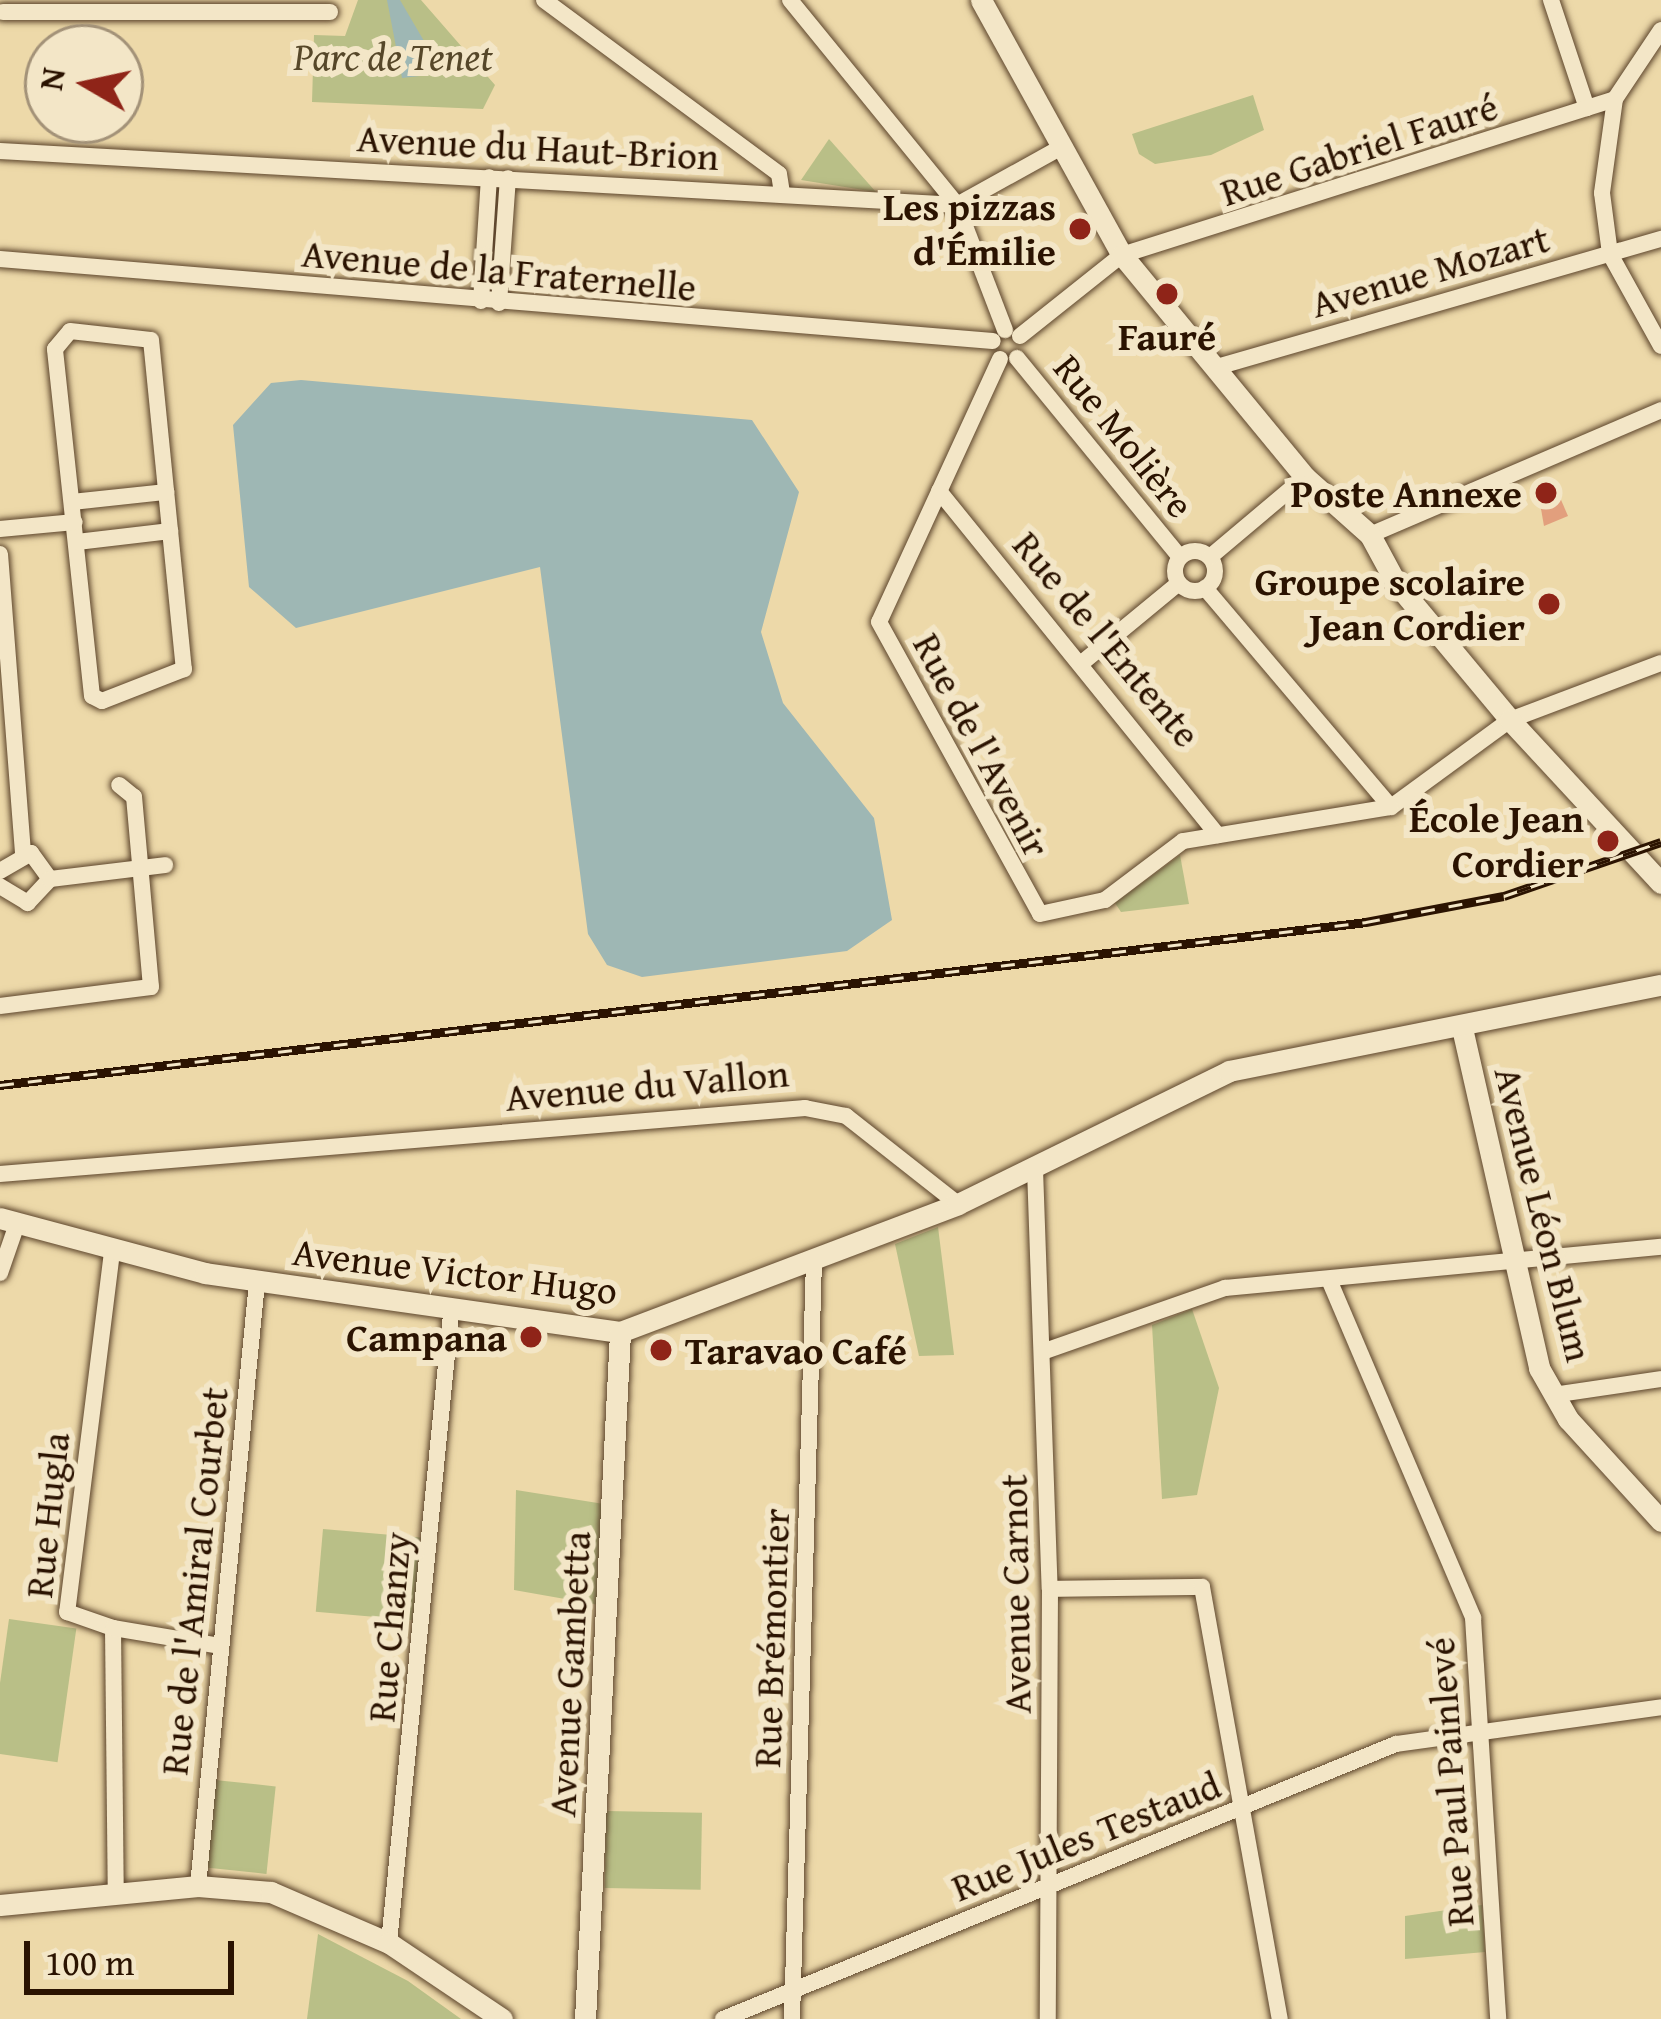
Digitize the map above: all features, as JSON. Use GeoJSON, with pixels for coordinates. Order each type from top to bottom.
{"type":"FeatureCollection","features":[{"type":"Feature","properties":{"kind":"street"},"geometry":{"type":"LineString","coordinates":[[544,0],[779,174],[782,194]]}},
{"type":"Feature","properties":{"kind":"street","name":"Rue Molière"},"geometry":{"type":"LineString","coordinates":[[790,0],[957,205],[1007,345],[1180,557]]}},
{"type":"Feature","properties":{"kind":"street"},"geometry":{"type":"LineString","coordinates":[[981,0],[1058,149],[1122,255],[1305,477],[1370,535],[1396,584],[1510,720],[1661,883]]}},
{"type":"Feature","properties":{"kind":"street"},"geometry":{"type":"LineString","coordinates":[[1551,0],[1587,108]]}},
{"type":"Feature","properties":{"kind":"street"},"geometry":{"type":"LineString","coordinates":[[1,14],[330,12]]}},
{"type":"Feature","properties":{"kind":"street"},"geometry":{"type":"LineString","coordinates":[[1661,31],[1615,99],[1602,193],[1610,254],[1661,346]]}},
{"type":"Feature","properties":{"kind":"street","name":"Rue Gabriel Fauré"},"geometry":{"type":"LineString","coordinates":[[1122,255],[1615,99]]}},
{"type":"Feature","properties":{"kind":"street"},"geometry":{"type":"LineString","coordinates":[[957,205],[1058,149]]}},
{"type":"Feature","properties":{"kind":"street","name":"Avenue du Haut-Brion"},"geometry":{"type":"LineString","coordinates":[[0,151],[957,205]]}},
{"type":"Feature","properties":{"kind":"street"},"geometry":{"type":"LineString","coordinates":[[490,302],[498,177]]}},
{"type":"Feature","properties":{"kind":"street","name":"Avenue Mozart"},"geometry":{"type":"LineString","coordinates":[[1217,367],[1661,239]]}},
{"type":"Feature","properties":{"kind":"street"},"geometry":{"type":"LineString","coordinates":[[1007,345],[1122,255]]}},
{"type":"Feature","properties":{"kind":"street","name":"Avenue de la Fraternelle"},"geometry":{"type":"LineString","coordinates":[[0,259],[1007,345]]}},
{"type":"Feature","properties":{"kind":"street"},"geometry":{"type":"LineString","coordinates":[[70,331],[151,340],[166,492],[184,669],[102,701],[92,696],[55,349],[70,331]]}},
{"type":"Feature","properties":{"kind":"street","name":"Rue de l'Avenir"},"geometry":{"type":"LineString","coordinates":[[1007,345],[879,622],[1029,903],[1040,914],[1105,900],[1183,841],[1218,836]]}},
{"type":"Feature","properties":{"kind":"street"},"geometry":{"type":"LineString","coordinates":[[1370,535],[1661,410]]}},
{"type":"Feature","properties":{"kind":"street"},"geometry":{"type":"LineString","coordinates":[[1083,662],[1178,583],[1180,557],[1210,557],[1305,477]]}},
{"type":"Feature","properties":{"kind":"street","name":"Rue de l'Entente"},"geometry":{"type":"LineString","coordinates":[[939,490],[1083,662],[1218,836]]}},
{"type":"Feature","properties":{"kind":"street"},"geometry":{"type":"LineString","coordinates":[[72,502],[166,492]]}},
{"type":"Feature","properties":{"kind":"street"},"geometry":{"type":"LineString","coordinates":[[0,529],[170,531]]}},
{"type":"Feature","properties":{"kind":"street"},"geometry":{"type":"LineString","coordinates":[[0,554],[3,642],[23,852],[50,878]]}},
{"type":"Feature","properties":{"kind":"street"},"geometry":{"type":"LineString","coordinates":[[1205,588],[1210,557]]}},
{"type":"Feature","properties":{"kind":"street"},"geometry":{"type":"LineString","coordinates":[[1178,583],[1205,588],[1390,807]]}},
{"type":"Feature","properties":{"kind":"street"},"geometry":{"type":"LineString","coordinates":[[1218,836],[1390,807],[1510,720],[1661,664]]}},
{"type":"Feature","properties":{"kind":"street"},"geometry":{"type":"LineString","coordinates":[[0,1006],[151,987],[134,797],[119,785]]}},
{"type":"Feature","properties":{"kind":"street"},"geometry":{"type":"LineString","coordinates":[[0,871],[23,852]]}},
{"type":"Feature","properties":{"kind":"street"},"geometry":{"type":"LineString","coordinates":[[0,886],[28,903],[50,878],[165,865]]}},
{"type":"Feature","properties":{"kind":"street"},"geometry":{"type":"LineString","coordinates":[[958,1204],[1229,1071],[1661,986]]}},
{"type":"Feature","properties":{"kind":"street","name":"Avenue Léon Blum"},"geometry":{"type":"LineString","coordinates":[[1462,1028],[1515,1269],[1553,1395],[1661,1521]]}},
{"type":"Feature","properties":{"kind":"street","name":"Avenue du Vallon"},"geometry":{"type":"LineString","coordinates":[[0,1174],[826,1108],[958,1204]]}},
{"type":"Feature","properties":{"kind":"street","name":"Avenue Carnot"},"geometry":{"type":"LineString","coordinates":[[1034,1169],[1045,1351],[1050,1589],[1048,2019]]}},
{"type":"Feature","properties":{"kind":"street","name":"Avenue Victor Hugo"},"geometry":{"type":"LineString","coordinates":[[8,1221],[112,1252],[257,1282],[451,1315],[620,1332],[958,1204]]}},
{"type":"Feature","properties":{"kind":"street"},"geometry":{"type":"LineString","coordinates":[[0,1273],[8,1221]]}},
{"type":"Feature","properties":{"kind":"street"},"geometry":{"type":"LineString","coordinates":[[1045,1351],[1226,1288],[1515,1269],[1661,1247]]}},
{"type":"Feature","properties":{"kind":"street","name":"Rue Hugla"},"geometry":{"type":"LineString","coordinates":[[112,1252],[67,1612],[113,1628],[116,1893]]}},
{"type":"Feature","properties":{"kind":"street","name":"Rue Brémontier"},"geometry":{"type":"LineString","coordinates":[[791,2019],[814,1260]]}},
{"type":"Feature","properties":{"kind":"street","name":"Rue de l'Amiral Courbet"},"geometry":{"type":"LineString","coordinates":[[198,1886],[257,1282]]}},
{"type":"Feature","properties":{"kind":"street","name":"Rue Paul Painlevé"},"geometry":{"type":"LineString","coordinates":[[1330,1282],[1473,1618],[1498,2019]]}},
{"type":"Feature","properties":{"kind":"street","name":"Rue Chanzy"},"geometry":{"type":"LineString","coordinates":[[389,1943],[451,1315]]}},
{"type":"Feature","properties":{"kind":"street","name":"Avenue Gambetta"},"geometry":{"type":"LineString","coordinates":[[585,2019],[620,1332]]}},
{"type":"Feature","properties":{"kind":"street"},"geometry":{"type":"LineString","coordinates":[[1553,1395],[1661,1379]]}},
{"type":"Feature","properties":{"kind":"street"},"geometry":{"type":"LineString","coordinates":[[1050,1589],[1202,1587],[1280,2019]]}},
{"type":"Feature","properties":{"kind":"street"},"geometry":{"type":"LineString","coordinates":[[113,1628],[220,1646]]}},
{"type":"Feature","properties":{"kind":"street","name":"Rue Jules Testaud"},"geometry":{"type":"LineString","coordinates":[[723,2019],[1396,1744],[1661,1707]]}},
{"type":"Feature","properties":{"kind":"street"},"geometry":{"type":"LineString","coordinates":[[0,1905],[198,1886],[271,1892],[389,1943],[502,2019]]}},
{"type":"Feature","properties":{"kind":"green space","name":"Parc de Tenet"},"geometry":{"type":"Polygon","coordinates":[[[358,0],[421,0],[495,85],[483,109],[312,102],[314,35],[345,36],[358,0]]]}},
{"type":"Feature","properties":{"kind":"green space"},"geometry":{"type":"Polygon","coordinates":[[[1253,95],[1264,130],[1211,155],[1155,164],[1139,154],[1132,134],[1253,95]]]}},
{"type":"Feature","properties":{"kind":"green space"},"geometry":{"type":"Polygon","coordinates":[[[829,139],[876,192],[801,180],[829,139]]]}},
{"type":"Feature","properties":{"kind":"green space"},"geometry":{"type":"Polygon","coordinates":[[[1180,855],[1189,904],[1121,912],[1115,903],[1180,855]]]}},
{"type":"Feature","properties":{"kind":"green space"},"geometry":{"type":"Polygon","coordinates":[[[938,1227],[954,1355],[919,1356],[895,1244],[938,1227]]]}},
{"type":"Feature","properties":{"kind":"green space"},"geometry":{"type":"Polygon","coordinates":[[[1192,1309],[1219,1388],[1197,1495],[1162,1499],[1152,1325],[1192,1309]]]}},
{"type":"Feature","properties":{"kind":"green space"},"geometry":{"type":"Polygon","coordinates":[[[516,1490],[604,1504],[599,1605],[514,1590],[516,1490]]]}},
{"type":"Feature","properties":{"kind":"green space"},"geometry":{"type":"Polygon","coordinates":[[[323,1529],[421,1538],[413,1620],[316,1612],[323,1529]]]}},
{"type":"Feature","properties":{"kind":"green space"},"geometry":{"type":"Polygon","coordinates":[[[9,1619],[76,1628],[58,1762],[0,1754],[0,1683],[9,1619]]]}},
{"type":"Feature","properties":{"kind":"green space"},"geometry":{"type":"Polygon","coordinates":[[[215,1780],[276,1786],[266,1874],[206,1868],[215,1780]]]}},
{"type":"Feature","properties":{"kind":"green space"},"geometry":{"type":"Polygon","coordinates":[[[606,1811],[702,1813],[701,1890],[605,1888],[606,1811]]]}},
{"type":"Feature","properties":{"kind":"green space"},"geometry":{"type":"Polygon","coordinates":[[[1482,1905],[1485,1952],[1405,1959],[1405,1916],[1482,1905]]]}},
{"type":"Feature","properties":{"kind":"green space"},"geometry":{"type":"Polygon","coordinates":[[[318,1934],[408,1981],[461,2019],[307,2019],[318,1934]]]}},
{"type":"Feature","properties":{"kind":"water"},"geometry":{"type":"Polygon","coordinates":[[[387,0],[400,0],[424,41],[428,75],[402,78],[387,0]]]}},
{"type":"Feature","properties":{"kind":"water"},"geometry":{"type":"Polygon","coordinates":[[[301,380],[752,420],[799,492],[761,632],[783,703],[874,818],[892,920],[847,951],[642,977],[607,965],[588,934],[540,567],[296,628],[249,587],[233,425],[271,383],[301,380]]]}},
{"type":"Feature","properties":{"kind":"building"},"geometry":{"type":"Polygon","coordinates":[[[1552,479],[1568,516],[1544,526],[1537,486],[1552,479]]]}},
{"type":"Feature","properties":{"kind":"railway"},"geometry":{"type":"LineString","coordinates":[[0,1085],[1366,922],[1504,896],[1661,842]]}},
{"type":"Feature","properties":{"kind":"place","name":"Les pizzas d'Émilie"},"geometry":{"type":"Point","coordinates":[1080,229]}},
{"type":"Feature","properties":{"kind":"place","name":"Fauré"},"geometry":{"type":"Point","coordinates":[1167,294]}},
{"type":"Feature","properties":{"kind":"place","name":"Poste Annexe"},"geometry":{"type":"Point","coordinates":[1546,493]}},
{"type":"Feature","properties":{"kind":"place","name":"Groupe scolaire Jean Cordier"},"geometry":{"type":"Point","coordinates":[1549,604]}},
{"type":"Feature","properties":{"kind":"place","name":"École Jean Cordier"},"geometry":{"type":"Point","coordinates":[1608,841]}},
{"type":"Feature","properties":{"kind":"place","name":"Campana"},"geometry":{"type":"Point","coordinates":[531,1337]}},
{"type":"Feature","properties":{"kind":"place","name":"Taravao Café"},"geometry":{"type":"Point","coordinates":[661,1350]}}]}
